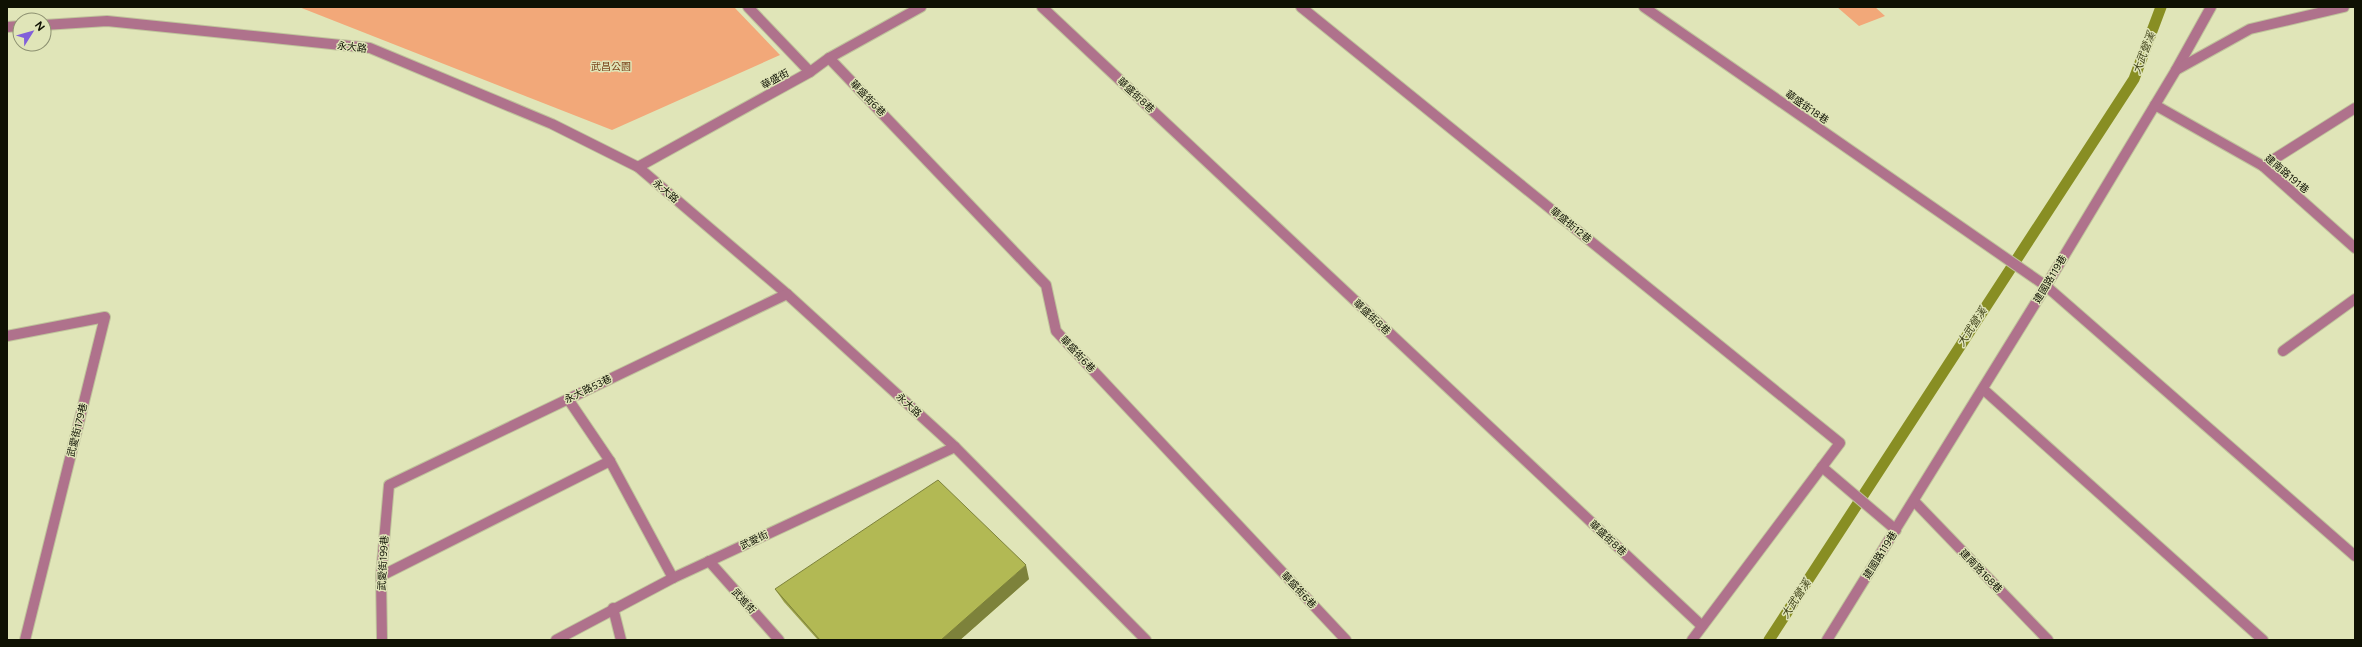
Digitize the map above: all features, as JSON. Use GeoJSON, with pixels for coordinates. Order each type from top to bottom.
{"type":"FeatureCollection","features":[{"type":"Feature","properties":{"kind":"street"},"geometry":{"type":"LineString","coordinates":[[748,7],[810,72]]}},
{"type":"Feature","properties":{"kind":"street","name":"華盛街"},"geometry":{"type":"LineString","coordinates":[[638,167],[810,72],[829,58],[921,7]]}},
{"type":"Feature","properties":{"kind":"street","name":"華盛街8巷"},"geometry":{"type":"LineString","coordinates":[[1042,7],[1702,626]]}},
{"type":"Feature","properties":{"kind":"street","name":"華盛街12巷"},"geometry":{"type":"LineString","coordinates":[[1301,7],[1840,443],[1822,467]]}},
{"type":"Feature","properties":{"kind":"street","name":"華盛街18巷"},"geometry":{"type":"LineString","coordinates":[[1644,7],[2046,286],[2355,556]]}},
{"type":"Feature","properties":{"kind":"street"},"geometry":{"type":"LineString","coordinates":[[2176,70],[2211,7]]}},
{"type":"Feature","properties":{"kind":"street","name":"建國路119巷"},"geometry":{"type":"LineString","coordinates":[[1827,640],[1983,389],[2176,70],[2250,29],[2344,7]]}},
{"type":"Feature","properties":{"kind":"street","name":"永大路"},"geometry":{"type":"LineString","coordinates":[[52,24],[106,21],[370,48],[552,124],[638,167],[787,294],[955,447],[1146,640]]}},
{"type":"Feature","properties":{"kind":"street","name":"華盛街6巷"},"geometry":{"type":"LineString","coordinates":[[829,58],[1046,285],[1056,331],[1346,640]]}},
{"type":"Feature","properties":{"kind":"street","name":"建南路191巷"},"geometry":{"type":"LineString","coordinates":[[2155,104],[2263,166],[2355,248]]}},
{"type":"Feature","properties":{"kind":"street"},"geometry":{"type":"LineString","coordinates":[[2263,166],[2355,108]]}},
{"type":"Feature","properties":{"kind":"street","name":"永大路53巷"},"geometry":{"type":"LineString","coordinates":[[389,485],[787,294]]}},
{"type":"Feature","properties":{"kind":"street"},"geometry":{"type":"LineString","coordinates":[[2283,350],[2355,299]]}},
{"type":"Feature","properties":{"kind":"street","name":"武愛街179巷"},"geometry":{"type":"LineString","coordinates":[[7,336],[105,317],[25,640]]}},
{"type":"Feature","properties":{"kind":"street"},"geometry":{"type":"LineString","coordinates":[[1983,389],[2263,640]]}},
{"type":"Feature","properties":{"kind":"street"},"geometry":{"type":"LineString","coordinates":[[568,399],[610,461],[673,578]]}},
{"type":"Feature","properties":{"kind":"street","name":"武愛街"},"geometry":{"type":"LineString","coordinates":[[556,640],[613,608],[673,578],[955,447]]}},
{"type":"Feature","properties":{"kind":"street"},"geometry":{"type":"LineString","coordinates":[[381,576],[610,461]]}},
{"type":"Feature","properties":{"kind":"street"},"geometry":{"type":"LineString","coordinates":[[1692,640],[1822,467],[1896,530]]}},
{"type":"Feature","properties":{"kind":"street","name":"武愛街199巷"},"geometry":{"type":"LineString","coordinates":[[382,640],[381,576],[389,485]]}},
{"type":"Feature","properties":{"kind":"street","name":"建南路168巷"},"geometry":{"type":"LineString","coordinates":[[1914,501],[2048,640]]}},
{"type":"Feature","properties":{"kind":"street","name":"武進街"},"geometry":{"type":"LineString","coordinates":[[709,561],[779,640]]}},
{"type":"Feature","properties":{"kind":"street"},"geometry":{"type":"LineString","coordinates":[[613,608],[621,640]]}},
{"type":"Feature","properties":{"kind":"green space","name":"武昌公園"},"geometry":{"type":"Polygon","coordinates":[[[299,7],[734,7],[780,55],[612,130],[299,7]]]}},
{"type":"Feature","properties":{"kind":"green space"},"geometry":{"type":"Polygon","coordinates":[[[1837,7],[1875,7],[1885,16],[1859,26],[1837,7]]]}},
{"type":"Feature","properties":{"kind":"building"},"geometry":{"type":"Polygon","coordinates":[[[938,480],[1026,565],[941,640],[820,640],[775,589],[938,480]]]}},
{"type":"Feature","properties":{"kind":"waterway","name":"大武營溪"},"geometry":{"type":"LineString","coordinates":[[1769,640],[2134,79],[2161,7]]}}]}
